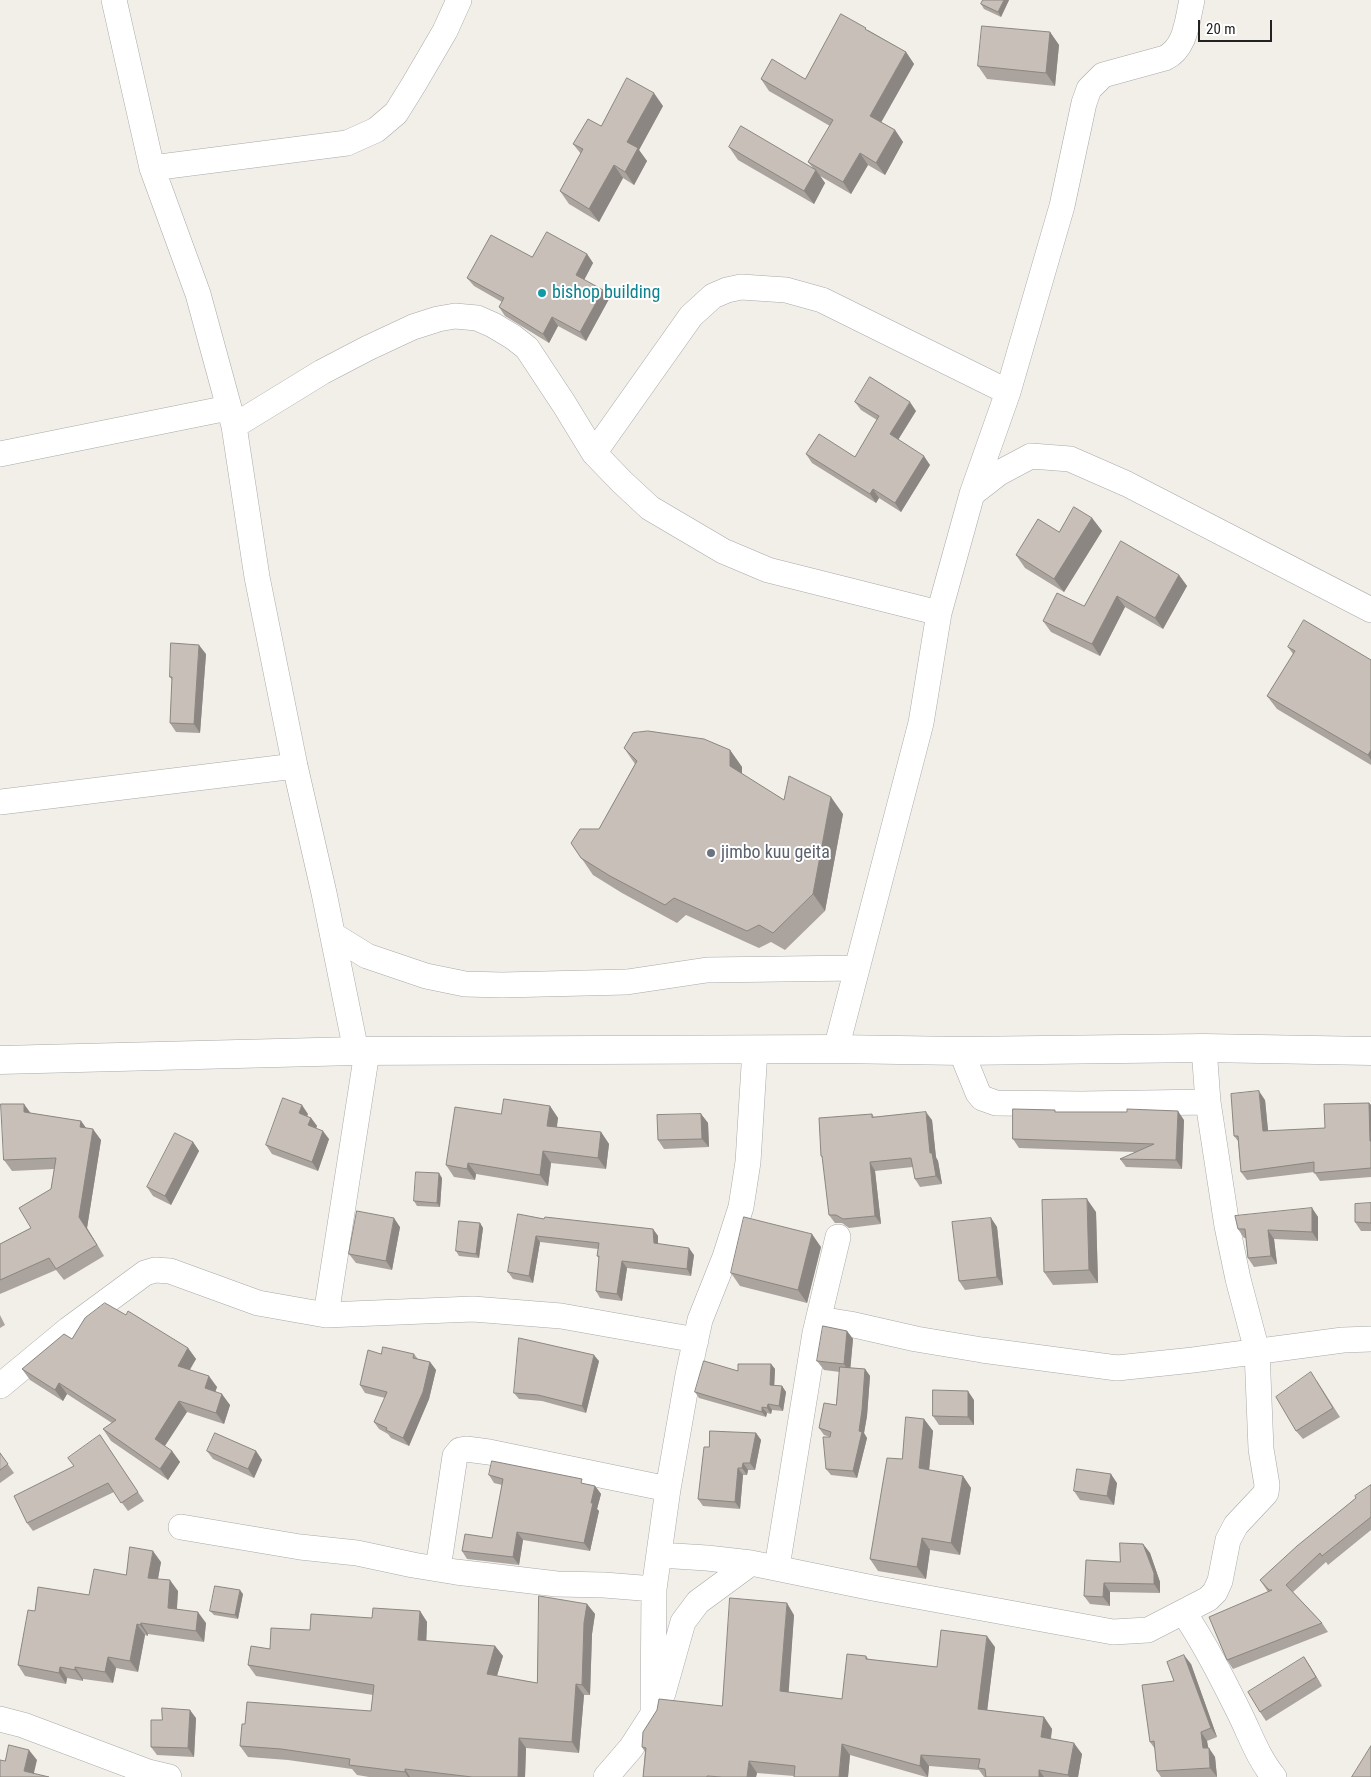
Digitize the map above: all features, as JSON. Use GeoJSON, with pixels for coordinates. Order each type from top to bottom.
{"type":"FeatureCollection","features":[{"type":"Feature","properties":{"kind":"street"},"geometry":{"type":"LineString","coordinates":[[114,0],[152,168],[198,294],[231,417],[257,577],[295,766],[332,935],[361,1052],[326,1315]]}},
{"type":"Feature","properties":{"kind":"street"},"geometry":{"type":"LineString","coordinates":[[152,168],[347,143],[376,130],[396,112],[414,84],[445,31],[459,0]]}},
{"type":"Feature","properties":{"kind":"street"},"geometry":{"type":"LineString","coordinates":[[836,1049],[921,722],[939,613],[972,494],[1008,392],[1062,206],[1084,102],[1089,89],[1103,75],[1174,54],[1180,45],[1184,33],[1192,0]]}},
{"type":"Feature","properties":{"kind":"street"},"geometry":{"type":"LineString","coordinates":[[594,453],[691,316],[713,296],[741,287],[786,290],[822,300],[1008,392]]}},
{"type":"Feature","properties":{"kind":"street"},"geometry":{"type":"LineString","coordinates":[[0,454],[231,417],[413,327],[455,316],[477,318],[513,336],[527,348],[594,453],[650,508],[723,551],[768,570],[939,613]]}},
{"type":"Feature","properties":{"kind":"street"},"geometry":{"type":"LineString","coordinates":[[972,494],[999,472],[1032,456],[1070,459],[1127,484],[1371,610]]}},
{"type":"Feature","properties":{"kind":"street"},"geometry":{"type":"LineString","coordinates":[[0,802],[295,766]]}},
{"type":"Feature","properties":{"kind":"street"},"geometry":{"type":"LineString","coordinates":[[332,935],[367,956],[426,976],[465,984],[502,986],[627,982],[707,970],[857,968]]}},
{"type":"Feature","properties":{"kind":"street"},"geometry":{"type":"LineString","coordinates":[[0,1060],[361,1052],[836,1049],[961,1051],[1204,1048],[1371,1051]]}},
{"type":"Feature","properties":{"kind":"street"},"geometry":{"type":"LineString","coordinates":[[658,1555],[707,1558],[776,1567],[873,1588],[1113,1632],[1148,1630],[1208,1599],[1215,1592],[1220,1581],[1228,1540],[1236,1525],[1266,1493],[1267,1485],[1261,1449],[1257,1351],[1238,1279],[1227,1226],[1208,1102],[1204,1048]]}},
{"type":"Feature","properties":{"kind":"street"},"geometry":{"type":"LineString","coordinates":[[652,1714],[654,1589],[668,1489],[688,1375],[700,1320],[725,1256],[741,1206],[748,1162],[755,1050]]}},
{"type":"Feature","properties":{"kind":"street"},"geometry":{"type":"LineString","coordinates":[[961,1051],[978,1093],[982,1098],[996,1103],[1208,1102]]}},
{"type":"Feature","properties":{"kind":"street"},"geometry":{"type":"LineString","coordinates":[[776,1567],[815,1333],[838,1237]]}},
{"type":"Feature","properties":{"kind":"street"},"geometry":{"type":"LineString","coordinates":[[0,1386],[107,1300],[145,1273],[156,1270],[170,1271],[258,1303],[326,1315],[473,1309],[561,1316],[696,1340]]}},
{"type":"Feature","properties":{"kind":"street"},"geometry":{"type":"LineString","coordinates":[[819,1319],[982,1350],[1117,1368],[1194,1360],[1343,1340],[1371,1339]]}},
{"type":"Feature","properties":{"kind":"street"},"geometry":{"type":"LineString","coordinates":[[438,1569],[455,1456],[460,1450],[489,1452],[668,1489]]}},
{"type":"Feature","properties":{"kind":"street"},"geometry":{"type":"LineString","coordinates":[[181,1527],[300,1547],[357,1552],[413,1566],[557,1584],[654,1589]]}},
{"type":"Feature","properties":{"kind":"street"},"geometry":{"type":"LineString","coordinates":[[606,1777],[630,1748],[662,1696],[683,1622],[698,1602],[751,1563]]}},
{"type":"Feature","properties":{"kind":"street"},"geometry":{"type":"LineString","coordinates":[[1184,1613],[1230,1694],[1264,1765],[1274,1777]]}},
{"type":"Feature","properties":{"kind":"street"},"geometry":{"type":"LineString","coordinates":[[0,1719],[23,1725],[148,1772],[169,1777]]}},
{"type":"Feature","properties":{"kind":"building"},"geometry":{"type":"Polygon","coordinates":[[[983,0],[1004,0],[998,12],[981,4],[983,0]]]}},
{"type":"Feature","properties":{"kind":"building"},"geometry":{"type":"Polygon","coordinates":[[[841,14],[906,52],[870,116],[895,130],[876,163],[860,153],[843,182],[808,162],[833,120],[761,79],[772,59],[805,79],[841,14]]]}},
{"type":"Feature","properties":{"kind":"building"},"geometry":{"type":"Polygon","coordinates":[[[982,26],[1050,32],[1046,73],[978,66],[982,26]]]}},
{"type":"Feature","properties":{"kind":"building"},"geometry":{"type":"Polygon","coordinates":[[[627,78],[654,93],[627,142],[638,148],[625,172],[614,165],[589,209],[560,191],[583,149],[573,144],[588,119],[601,126],[627,78]]]}},
{"type":"Feature","properties":{"kind":"building"},"geometry":{"type":"Polygon","coordinates":[[[741,126],[816,170],[804,191],[729,147],[741,126]]]}},
{"type":"Feature","properties":{"kind":"building","name":"bishop building"},"geometry":{"type":"Polygon","coordinates":[[[547,232],[587,254],[576,275],[603,290],[580,332],[552,317],[543,334],[499,307],[504,298],[467,278],[491,235],[532,257],[547,232]]]}},
{"type":"Feature","properties":{"kind":"building"},"geometry":{"type":"Polygon","coordinates":[[[870,377],[910,402],[890,434],[924,456],[895,503],[873,489],[870,494],[806,454],[819,434],[855,457],[879,416],[855,402],[870,377]]]}},
{"type":"Feature","properties":{"kind":"building"},"geometry":{"type":"Polygon","coordinates":[[[1074,507],[1092,518],[1054,579],[1016,555],[1038,519],[1059,532],[1074,507]]]}},
{"type":"Feature","properties":{"kind":"building"},"geometry":{"type":"Polygon","coordinates":[[[1121,541],[1179,575],[1155,618],[1117,596],[1092,644],[1043,621],[1057,593],[1084,606],[1121,541]]]}},
{"type":"Feature","properties":{"kind":"building"},"geometry":{"type":"Polygon","coordinates":[[[1304,620],[1371,660],[1371,750],[1368,755],[1267,696],[1295,651],[1288,647],[1304,620]]]}},
{"type":"Feature","properties":{"kind":"building"},"geometry":{"type":"Polygon","coordinates":[[[171,643],[199,645],[194,724],[170,723],[171,643]]]}},
{"type":"Feature","properties":{"kind":"building","name":"jimbo kuu geita"},"geometry":{"type":"Polygon","coordinates":[[[648,731],[704,739],[730,750],[730,766],[784,800],[789,776],[831,797],[813,894],[773,933],[759,925],[747,931],[674,898],[665,905],[610,876],[581,858],[571,843],[580,829],[599,829],[637,761],[624,748],[633,733],[648,731]]]}},
{"type":"Feature","properties":{"kind":"building"},"geometry":{"type":"Polygon","coordinates":[[[1259,1091],[1263,1131],[1325,1128],[1324,1104],[1369,1103],[1371,1168],[1314,1173],[1314,1162],[1241,1172],[1238,1136],[1234,1136],[1231,1094],[1259,1091]]]}},
{"type":"Feature","properties":{"kind":"building"},"geometry":{"type":"Polygon","coordinates":[[[283,1098],[302,1105],[299,1113],[311,1118],[308,1125],[323,1131],[312,1162],[266,1145],[283,1098]]]}},
{"type":"Feature","properties":{"kind":"building"},"geometry":{"type":"Polygon","coordinates":[[[504,1099],[550,1106],[547,1126],[601,1132],[598,1158],[543,1151],[540,1175],[468,1163],[467,1169],[446,1165],[455,1107],[501,1114],[504,1099]]]}},
{"type":"Feature","properties":{"kind":"building"},"geometry":{"type":"Polygon","coordinates":[[[1,1104],[24,1104],[24,1112],[81,1121],[80,1127],[93,1129],[79,1217],[97,1245],[56,1269],[49,1258],[0,1280],[0,1244],[31,1228],[19,1208],[51,1189],[56,1158],[4,1160],[1,1104]]]}},
{"type":"Feature","properties":{"kind":"building"},"geometry":{"type":"Polygon","coordinates":[[[1013,1109],[1055,1110],[1055,1112],[1127,1112],[1127,1109],[1178,1111],[1176,1160],[1120,1159],[1154,1144],[1013,1139],[1013,1109]]]}},
{"type":"Feature","properties":{"kind":"building"},"geometry":{"type":"Polygon","coordinates":[[[926,1112],[930,1153],[932,1153],[936,1176],[915,1179],[911,1158],[870,1162],[875,1216],[843,1219],[836,1215],[829,1215],[821,1156],[819,1118],[872,1114],[872,1117],[926,1112]]]}},
{"type":"Feature","properties":{"kind":"building"},"geometry":{"type":"Polygon","coordinates":[[[701,1114],[702,1139],[658,1140],[657,1115],[701,1114]]]}},
{"type":"Feature","properties":{"kind":"building"},"geometry":{"type":"Polygon","coordinates":[[[175,1133],[193,1142],[165,1196],[147,1187],[175,1133]]]}},
{"type":"Feature","properties":{"kind":"building"},"geometry":{"type":"Polygon","coordinates":[[[416,1172],[439,1173],[437,1203],[414,1201],[416,1172]]]}},
{"type":"Feature","properties":{"kind":"building"},"geometry":{"type":"Polygon","coordinates":[[[1087,1199],[1089,1270],[1044,1272],[1042,1200],[1087,1199]]]}},
{"type":"Feature","properties":{"kind":"building"},"geometry":{"type":"Polygon","coordinates":[[[1371,1203],[1371,1223],[1355,1222],[1355,1204],[1371,1203]]]}},
{"type":"Feature","properties":{"kind":"building"},"geometry":{"type":"Polygon","coordinates":[[[1312,1208],[1312,1232],[1268,1230],[1271,1256],[1248,1258],[1245,1229],[1238,1229],[1235,1216],[1312,1208]]]}},
{"type":"Feature","properties":{"kind":"building"},"geometry":{"type":"Polygon","coordinates":[[[357,1211],[394,1218],[386,1261],[349,1254],[357,1211]]]}},
{"type":"Feature","properties":{"kind":"building"},"geometry":{"type":"Polygon","coordinates":[[[518,1214],[544,1219],[545,1217],[653,1229],[654,1243],[689,1248],[687,1269],[622,1261],[617,1294],[596,1291],[599,1243],[536,1236],[529,1276],[508,1272],[518,1214]]]}},
{"type":"Feature","properties":{"kind":"building"},"geometry":{"type":"Polygon","coordinates":[[[744,1217],[812,1234],[798,1290],[731,1273],[744,1217]]]}},
{"type":"Feature","properties":{"kind":"building"},"geometry":{"type":"Polygon","coordinates":[[[991,1218],[997,1277],[959,1281],[952,1222],[991,1218]]]}},
{"type":"Feature","properties":{"kind":"building"},"geometry":{"type":"Polygon","coordinates":[[[459,1221],[480,1223],[476,1254],[456,1251],[459,1221]]]}},
{"type":"Feature","properties":{"kind":"building"},"geometry":{"type":"Polygon","coordinates":[[[105,1303],[126,1315],[128,1311],[188,1348],[178,1366],[209,1376],[205,1388],[222,1394],[216,1413],[179,1401],[155,1439],[172,1451],[160,1469],[103,1429],[116,1420],[59,1383],[55,1390],[22,1369],[64,1334],[72,1339],[85,1318],[105,1303]]]}},
{"type":"Feature","properties":{"kind":"building"},"geometry":{"type":"Polygon","coordinates":[[[823,1326],[847,1331],[844,1364],[817,1361],[823,1326]]]}},
{"type":"Feature","properties":{"kind":"building"},"geometry":{"type":"Polygon","coordinates":[[[519,1338],[594,1355],[582,1406],[538,1395],[514,1393],[519,1338]]]}},
{"type":"Feature","properties":{"kind":"building"},"geometry":{"type":"Polygon","coordinates":[[[383,1347],[414,1354],[413,1358],[430,1362],[423,1392],[403,1438],[374,1422],[387,1392],[360,1385],[368,1350],[381,1354],[383,1347]]]}},
{"type":"Feature","properties":{"kind":"building"},"geometry":{"type":"Polygon","coordinates":[[[704,1361],[738,1371],[738,1364],[771,1364],[770,1385],[782,1386],[779,1406],[768,1404],[767,1408],[762,1407],[762,1412],[695,1392],[704,1361]]]}},
{"type":"Feature","properties":{"kind":"building"},"geometry":{"type":"Polygon","coordinates":[[[840,1367],[865,1369],[859,1431],[862,1432],[853,1471],[826,1469],[823,1437],[830,1437],[831,1432],[819,1428],[824,1403],[836,1405],[840,1367]]]}},
{"type":"Feature","properties":{"kind":"building"},"geometry":{"type":"Polygon","coordinates":[[[1311,1372],[1333,1408],[1296,1431],[1276,1397],[1311,1372]]]}},
{"type":"Feature","properties":{"kind":"building"},"geometry":{"type":"Polygon","coordinates":[[[933,1390],[968,1391],[968,1417],[933,1416],[933,1390]]]}},
{"type":"Feature","properties":{"kind":"building"},"geometry":{"type":"Polygon","coordinates":[[[906,1417],[924,1419],[919,1468],[963,1476],[951,1543],[922,1538],[917,1567],[870,1559],[887,1458],[902,1459],[906,1417]]]}},
{"type":"Feature","properties":{"kind":"building"},"geometry":{"type":"Polygon","coordinates":[[[710,1431],[756,1433],[750,1463],[743,1463],[742,1468],[738,1468],[735,1502],[698,1499],[704,1447],[709,1447],[710,1431]]]}},
{"type":"Feature","properties":{"kind":"building"},"geometry":{"type":"Polygon","coordinates":[[[215,1433],[256,1451],[248,1469],[207,1451],[215,1433]]]}},
{"type":"Feature","properties":{"kind":"building"},"geometry":{"type":"Polygon","coordinates":[[[100,1435],[138,1492],[121,1503],[108,1483],[27,1523],[14,1496],[74,1466],[68,1458],[100,1435]]]}},
{"type":"Feature","properties":{"kind":"building"},"geometry":{"type":"Polygon","coordinates":[[[0,1453],[8,1464],[0,1470],[0,1453]]]}},
{"type":"Feature","properties":{"kind":"building"},"geometry":{"type":"Polygon","coordinates":[[[492,1461],[582,1479],[581,1483],[595,1486],[584,1543],[517,1532],[513,1557],[462,1551],[465,1534],[492,1538],[503,1479],[489,1475],[492,1461]]]}},
{"type":"Feature","properties":{"kind":"building"},"geometry":{"type":"Polygon","coordinates":[[[1077,1469],[1111,1474],[1107,1496],[1074,1491],[1077,1469]]]}},
{"type":"Feature","properties":{"kind":"building"},"geometry":{"type":"Polygon","coordinates":[[[1371,1485],[1371,1517],[1322,1556],[1320,1553],[1286,1585],[1322,1623],[1227,1660],[1209,1617],[1272,1590],[1269,1590],[1260,1580],[1297,1546],[1356,1498],[1355,1496],[1371,1485]]]}},
{"type":"Feature","properties":{"kind":"building"},"geometry":{"type":"Polygon","coordinates":[[[1120,1543],[1143,1544],[1154,1573],[1154,1584],[1104,1583],[1103,1597],[1084,1596],[1086,1560],[1120,1562],[1120,1543]]]}},
{"type":"Feature","properties":{"kind":"building"},"geometry":{"type":"Polygon","coordinates":[[[130,1547],[153,1551],[148,1578],[170,1580],[168,1608],[198,1612],[196,1631],[137,1624],[130,1661],[108,1657],[105,1672],[75,1667],[75,1670],[60,1667],[59,1673],[18,1665],[28,1610],[35,1611],[38,1587],[89,1595],[94,1569],[126,1575],[130,1547]]]}},
{"type":"Feature","properties":{"kind":"building"},"geometry":{"type":"Polygon","coordinates":[[[215,1586],[240,1590],[235,1615],[210,1611],[215,1586]]]}},
{"type":"Feature","properties":{"kind":"building"},"geometry":{"type":"Polygon","coordinates":[[[539,1596],[587,1604],[584,1623],[582,1685],[576,1684],[572,1742],[519,1738],[518,1777],[472,1777],[405,1769],[405,1772],[349,1765],[350,1759],[281,1749],[240,1746],[247,1702],[371,1711],[374,1685],[248,1665],[251,1646],[270,1649],[271,1628],[310,1630],[311,1614],[372,1618],[373,1608],[420,1611],[418,1640],[495,1646],[487,1674],[537,1683],[539,1596]]]}},
{"type":"Feature","properties":{"kind":"building"},"geometry":{"type":"Polygon","coordinates":[[[730,1598],[787,1603],[780,1691],[842,1699],[847,1654],[866,1656],[866,1659],[937,1667],[941,1630],[987,1636],[978,1709],[1044,1717],[1041,1737],[1074,1743],[1068,1775],[1039,1770],[1039,1777],[986,1777],[985,1769],[978,1768],[980,1759],[921,1755],[920,1766],[842,1744],[839,1777],[794,1777],[795,1766],[749,1761],[747,1777],[643,1777],[646,1748],[642,1747],[643,1732],[657,1710],[659,1699],[722,1706],[730,1598]]]}},
{"type":"Feature","properties":{"kind":"building"},"geometry":{"type":"Polygon","coordinates":[[[1184,1655],[1211,1728],[1201,1732],[1203,1748],[1209,1748],[1210,1768],[1157,1771],[1154,1741],[1150,1742],[1142,1685],[1174,1681],[1167,1662],[1184,1655]]]}},
{"type":"Feature","properties":{"kind":"building"},"geometry":{"type":"Polygon","coordinates":[[[1304,1657],[1316,1677],[1260,1712],[1248,1692],[1304,1657]]]}},
{"type":"Feature","properties":{"kind":"building"},"geometry":{"type":"Polygon","coordinates":[[[162,1708],[190,1710],[188,1748],[151,1747],[151,1720],[162,1720],[162,1708]]]}},
{"type":"Feature","properties":{"kind":"building"},"geometry":{"type":"Polygon","coordinates":[[[9,1745],[29,1750],[24,1771],[49,1777],[0,1777],[0,1760],[5,1761],[9,1745]]]}},
{"type":"Feature","properties":{"kind":"building"},"geometry":{"type":"Polygon","coordinates":[[[1371,1746],[1371,1777],[1352,1777],[1371,1746]]]}},
{"type":"Feature","properties":{"kind":"place","name":"bishop building"},"geometry":{"type":"Point","coordinates":[542,293]}},
{"type":"Feature","properties":{"kind":"place","name":"jimbo kuu geita"},"geometry":{"type":"Point","coordinates":[711,853]}}]}
